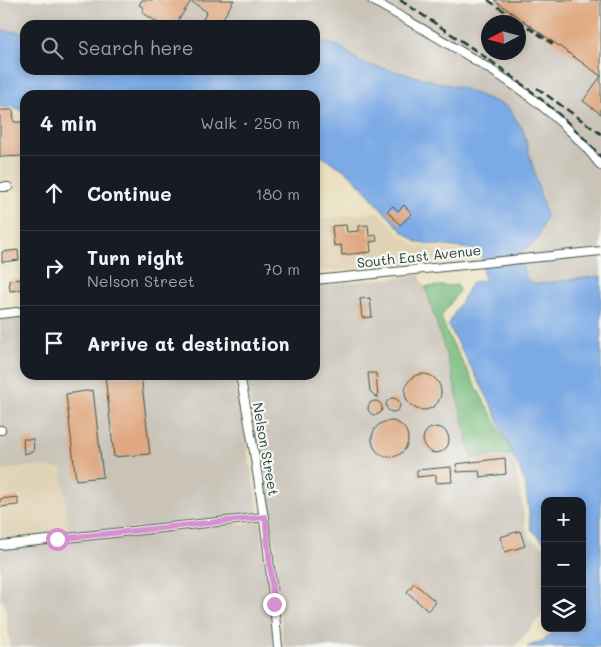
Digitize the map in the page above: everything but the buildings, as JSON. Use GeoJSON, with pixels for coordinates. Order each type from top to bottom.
{"type":"FeatureCollection","features":[{"type":"Feature","properties":{"kind":"street"},"geometry":{"type":"LineString","coordinates":[[372,0],[507,81],[573,132],[601,166]]}},
{"type":"Feature","properties":{"kind":"street","name":"South East Avenue"},"geometry":{"type":"LineString","coordinates":[[320,279],[601,251]]}},
{"type":"Feature","properties":{"kind":"street"},"geometry":{"type":"LineString","coordinates":[[0,314],[20,312]]}},
{"type":"Feature","properties":{"kind":"street","name":"Nelson Street"},"geometry":{"type":"LineString","coordinates":[[241,380],[265,517],[278,647]]}},
{"type":"Feature","properties":{"kind":"street"},"geometry":{"type":"LineString","coordinates":[[0,545],[265,517]]}},
{"type":"Feature","properties":{"kind":"shaded area"},"geometry":{"type":"Polygon","coordinates":[[[0,0],[601,0],[601,276],[537,284],[528,281],[525,276],[521,252],[537,240],[508,107],[462,88],[362,63],[340,47],[320,41],[320,20],[20,20],[20,33],[0,30],[0,0]]]}},
{"type":"Feature","properties":{"kind":"shaded area"},"geometry":{"type":"Polygon","coordinates":[[[2,104],[20,117],[20,191],[6,191],[13,190],[12,183],[0,183],[0,106],[2,104]]]}},
{"type":"Feature","properties":{"kind":"shaded area"},"geometry":{"type":"Polygon","coordinates":[[[379,212],[399,233],[416,246],[458,251],[458,256],[436,262],[320,272],[320,218],[379,212]]]}},
{"type":"Feature","properties":{"kind":"shaded area"},"geometry":{"type":"Polygon","coordinates":[[[420,275],[450,366],[472,458],[513,454],[527,531],[530,538],[541,545],[541,617],[514,647],[283,647],[274,545],[258,461],[247,380],[320,380],[320,285],[420,275]]]}},
{"type":"Feature","properties":{"kind":"shaded area"},"geometry":{"type":"Polygon","coordinates":[[[20,317],[20,380],[235,380],[259,513],[69,536],[62,469],[34,466],[0,470],[0,433],[7,432],[6,428],[0,428],[0,319],[20,317]]]}},
{"type":"Feature","properties":{"kind":"shaded area"},"geometry":{"type":"Polygon","coordinates":[[[34,466],[62,469],[69,536],[0,541],[0,470],[34,466]]]}},
{"type":"Feature","properties":{"kind":"shaded area"},"geometry":{"type":"Polygon","coordinates":[[[261,521],[274,647],[10,647],[4,601],[0,601],[0,548],[261,521]]]}},
{"type":"Feature","properties":{"kind":"green space"},"geometry":{"type":"Polygon","coordinates":[[[458,285],[459,291],[441,317],[448,335],[513,454],[472,458],[450,366],[425,287],[458,285]]]}},
{"type":"Feature","properties":{"kind":"water"},"geometry":{"type":"Polygon","coordinates":[[[0,30],[20,32],[20,75],[320,75],[320,41],[340,47],[362,63],[462,88],[508,107],[523,130],[546,216],[537,240],[521,252],[523,267],[528,280],[537,284],[601,276],[601,647],[527,647],[544,640],[553,632],[586,632],[586,497],[541,497],[541,539],[531,529],[525,482],[490,402],[448,325],[472,282],[484,280],[481,255],[470,249],[418,243],[402,231],[349,173],[320,155],[320,90],[20,90],[20,110],[17,108],[0,107],[0,30]]]}},
{"type":"Feature","properties":{"kind":"railway"},"geometry":{"type":"LineString","coordinates":[[400,0],[480,53],[532,92],[556,112],[601,157]]}},
{"type":"Feature","properties":{"kind":"railway"},"geometry":{"type":"LineString","coordinates":[[488,0],[553,44]]}},
{"type":"Feature","properties":{"kind":"railway"},"geometry":{"type":"LineString","coordinates":[[537,88],[601,134]]}},
{"type":"Feature","properties":{"kind":"route"},"geometry":{"type":"LineString","coordinates":[[57,539],[265,517],[274,604]]}}]}
